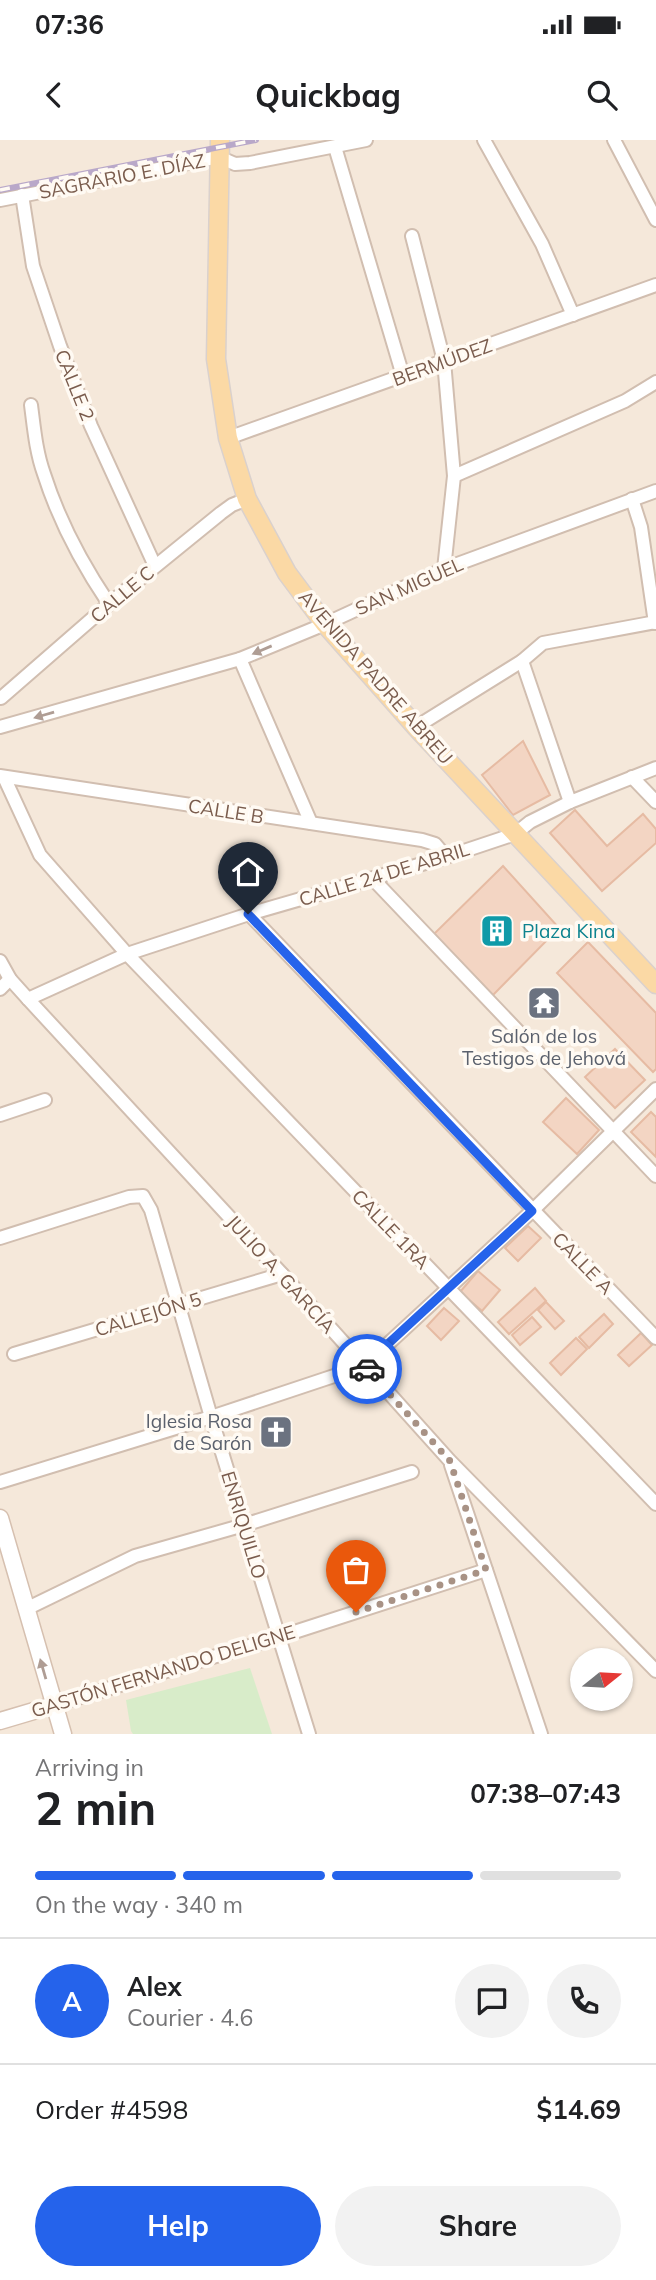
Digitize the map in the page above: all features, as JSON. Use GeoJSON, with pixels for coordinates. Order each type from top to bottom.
{"type":"FeatureCollection","features":[{"type":"Feature","properties":{"kind":"main road","name":"AVENIDA PADRE ABREU"},"geometry":{"type":"LineString","coordinates":[[219,148],[216,359],[228,438],[247,499],[287,573],[325,624],[416,727],[656,984]]}},
{"type":"Feature","properties":{"kind":"street","name":"SAGRARIO E. DÍAZ"},"geometry":{"type":"LineString","coordinates":[[0,200],[219,148],[235,164],[366,140]]}},
{"type":"Feature","properties":{"kind":"street"},"geometry":{"type":"LineString","coordinates":[[484,140],[542,244],[573,315]]}},
{"type":"Feature","properties":{"kind":"street"},"geometry":{"type":"LineString","coordinates":[[614,140],[656,220]]}},
{"type":"Feature","properties":{"kind":"street"},"geometry":{"type":"LineString","coordinates":[[335,147],[402,376]]}},
{"type":"Feature","properties":{"kind":"street","name":"CALLE 2"},"geometry":{"type":"LineString","coordinates":[[22,195],[33,266],[60,346],[91,426],[155,566]]}},
{"type":"Feature","properties":{"kind":"street"},"geometry":{"type":"LineString","coordinates":[[412,236],[444,361],[454,476],[444,569]]}},
{"type":"Feature","properties":{"kind":"street","name":"BERMÚDEZ"},"geometry":{"type":"LineString","coordinates":[[228,438],[656,285]]}},
{"type":"Feature","properties":{"kind":"street"},"geometry":{"type":"LineString","coordinates":[[454,476],[625,401],[656,382]]}},
{"type":"Feature","properties":{"kind":"street"},"geometry":{"type":"LineString","coordinates":[[31,405],[44,474],[86,570],[109,604]]}},
{"type":"Feature","properties":{"kind":"street","name":"SAN MIGUEL"},"geometry":{"type":"LineString","coordinates":[[0,727],[240,659],[325,624],[444,569],[656,491]]}},
{"type":"Feature","properties":{"kind":"street","name":"CALLE C"},"geometry":{"type":"LineString","coordinates":[[0,698],[155,566],[232,505],[247,499]]}},
{"type":"Feature","properties":{"kind":"street"},"geometry":{"type":"LineString","coordinates":[[416,727],[522,661],[543,643],[656,623],[641,527],[632,499]]}},
{"type":"Feature","properties":{"kind":"street"},"geometry":{"type":"LineString","coordinates":[[240,659],[311,824]]}},
{"type":"Feature","properties":{"kind":"street"},"geometry":{"type":"LineString","coordinates":[[522,661],[570,802]]}},
{"type":"Feature","properties":{"kind":"street","name":"CALLE 24 DE ABRIL"},"geometry":{"type":"LineString","coordinates":[[27,999],[127,954],[248,914],[446,857],[515,834],[530,822],[570,802],[656,768]]}},
{"type":"Feature","properties":{"kind":"street","name":"CALLE B"},"geometry":{"type":"LineString","coordinates":[[2,776],[422,839],[435,844],[446,857]]}},
{"type":"Feature","properties":{"kind":"street","name":"CALLE 1RA"},"geometry":{"type":"LineString","coordinates":[[2,776],[40,855],[127,954],[656,1504]]}},
{"type":"Feature","properties":{"kind":"street"},"geometry":{"type":"LineString","coordinates":[[632,777],[656,802]]}},
{"type":"Feature","properties":{"kind":"street"},"geometry":{"type":"LineString","coordinates":[[373,878],[656,1176]]}},
{"type":"Feature","properties":{"kind":"street","name":"CALLE A"},"geometry":{"type":"LineString","coordinates":[[248,914],[656,1338]]}},
{"type":"Feature","properties":{"kind":"street","name":"JULIO A. GARCÍA"},"geometry":{"type":"LineString","coordinates":[[0,961],[10,979],[27,999],[282,1274],[450,1461],[656,1671]]}},
{"type":"Feature","properties":{"kind":"street"},"geometry":{"type":"LineString","coordinates":[[0,989],[10,979]]}},
{"type":"Feature","properties":{"kind":"street"},"geometry":{"type":"LineString","coordinates":[[0,1482],[211,1418],[364,1366],[532,1211],[656,1089]]}},
{"type":"Feature","properties":{"kind":"street"},"geometry":{"type":"LineString","coordinates":[[0,1115],[45,1100]]}},
{"type":"Feature","properties":{"kind":"street","name":"ENRIQUILLO"},"geometry":{"type":"LineString","coordinates":[[0,1238],[143,1196],[151,1210],[211,1418],[309,1734]]}},
{"type":"Feature","properties":{"kind":"street","name":"CALLEJÓN 5"},"geometry":{"type":"LineString","coordinates":[[14,1354],[282,1274]]}},
{"type":"Feature","properties":{"kind":"street"},"geometry":{"type":"LineString","coordinates":[[450,1461],[541,1734]]}},
{"type":"Feature","properties":{"kind":"street"},"geometry":{"type":"LineString","coordinates":[[26,1609],[135,1556],[412,1472]]}},
{"type":"Feature","properties":{"kind":"street"},"geometry":{"type":"LineString","coordinates":[[0,1518],[63,1734]]}},
{"type":"Feature","properties":{"kind":"street","name":"GASTÓN FERNANDO DELIGNE"},"geometry":{"type":"LineString","coordinates":[[0,1721],[279,1637],[486,1570]]}},
{"type":"Feature","properties":{"kind":"shaded area"},"geometry":{"type":"Polygon","coordinates":[[[0,140],[656,140],[656,1734],[0,1734],[0,140]]]}},
{"type":"Feature","properties":{"kind":"green space"},"geometry":{"type":"Polygon","coordinates":[[[250,1668],[272,1734],[133,1734],[131,1731],[126,1700],[250,1668]]]}},
{"type":"Feature","properties":{"kind":"building"},"geometry":{"type":"Polygon","coordinates":[[[523,741],[550,795],[513,815],[482,775],[523,741]]]}},
{"type":"Feature","properties":{"kind":"building"},"geometry":{"type":"Polygon","coordinates":[[[575,810],[607,846],[643,814],[656,829],[656,843],[602,891],[550,833],[575,810]]]}},
{"type":"Feature","properties":{"kind":"building","name":"Plaza Kina"},"geometry":{"type":"Polygon","coordinates":[[[503,866],[559,928],[493,995],[434,934],[503,866]]]}},
{"type":"Feature","properties":{"kind":"building"},"geometry":{"type":"Polygon","coordinates":[[[588,942],[656,1013],[656,1069],[653,1072],[557,973],[588,942]]]}},
{"type":"Feature","properties":{"kind":"building"},"geometry":{"type":"Polygon","coordinates":[[[615,1049],[645,1080],[615,1108],[585,1077],[615,1049]]]}},
{"type":"Feature","properties":{"kind":"building"},"geometry":{"type":"Polygon","coordinates":[[[566,1098],[599,1130],[577,1154],[543,1122],[566,1098]]]}},
{"type":"Feature","properties":{"kind":"building"},"geometry":{"type":"Polygon","coordinates":[[[651,1112],[656,1117],[656,1157],[631,1132],[651,1112]]]}},
{"type":"Feature","properties":{"kind":"building"},"geometry":{"type":"Polygon","coordinates":[[[528,1226],[541,1238],[518,1261],[505,1248],[528,1226]]]}},
{"type":"Feature","properties":{"kind":"building"},"geometry":{"type":"Polygon","coordinates":[[[478,1271],[500,1290],[482,1311],[460,1292],[478,1271]]]}},
{"type":"Feature","properties":{"kind":"building"},"geometry":{"type":"Polygon","coordinates":[[[535,1288],[546,1301],[509,1334],[498,1322],[535,1288]]]}},
{"type":"Feature","properties":{"kind":"building"},"geometry":{"type":"Polygon","coordinates":[[[546,1302],[564,1321],[555,1329],[538,1310],[546,1302]]]}},
{"type":"Feature","properties":{"kind":"building"},"geometry":{"type":"Polygon","coordinates":[[[444,1308],[459,1321],[441,1340],[427,1326],[444,1308]]]}},
{"type":"Feature","properties":{"kind":"building"},"geometry":{"type":"Polygon","coordinates":[[[604,1314],[613,1324],[589,1348],[579,1337],[604,1314]]]}},
{"type":"Feature","properties":{"kind":"building"},"geometry":{"type":"Polygon","coordinates":[[[532,1317],[541,1327],[520,1345],[512,1335],[532,1317]]]}},
{"type":"Feature","properties":{"kind":"building"},"geometry":{"type":"Polygon","coordinates":[[[641,1333],[652,1345],[629,1366],[618,1355],[641,1333]]]}},
{"type":"Feature","properties":{"kind":"building"},"geometry":{"type":"Polygon","coordinates":[[[576,1338],[587,1349],[561,1375],[550,1363],[576,1338]]]}},
{"type":"Feature","properties":{"kind":"railway"},"geometry":{"type":"LineString","coordinates":[[0,190],[256,140]]}},
{"type":"Feature","properties":{"kind":"way so far"},"geometry":{"type":"LineString","coordinates":[[356,1612],[486,1570],[450,1461],[367,1369]]}},
{"type":"Feature","properties":{"kind":"place","name":"Plaza Kina"},"geometry":{"type":"Point","coordinates":[497,931]}},
{"type":"Feature","properties":{"kind":"place","name":"Salón de los Testigos de Jehová"},"geometry":{"type":"Point","coordinates":[544,1003]}},
{"type":"Feature","properties":{"kind":"place","name":"Iglesia Rosa de Sarón"},"geometry":{"type":"Point","coordinates":[276,1432]}},
{"type":"Feature","properties":{"kind":"route"},"geometry":{"type":"LineString","coordinates":[[248,914],[532,1211],[364,1366],[367,1369]]}}]}
